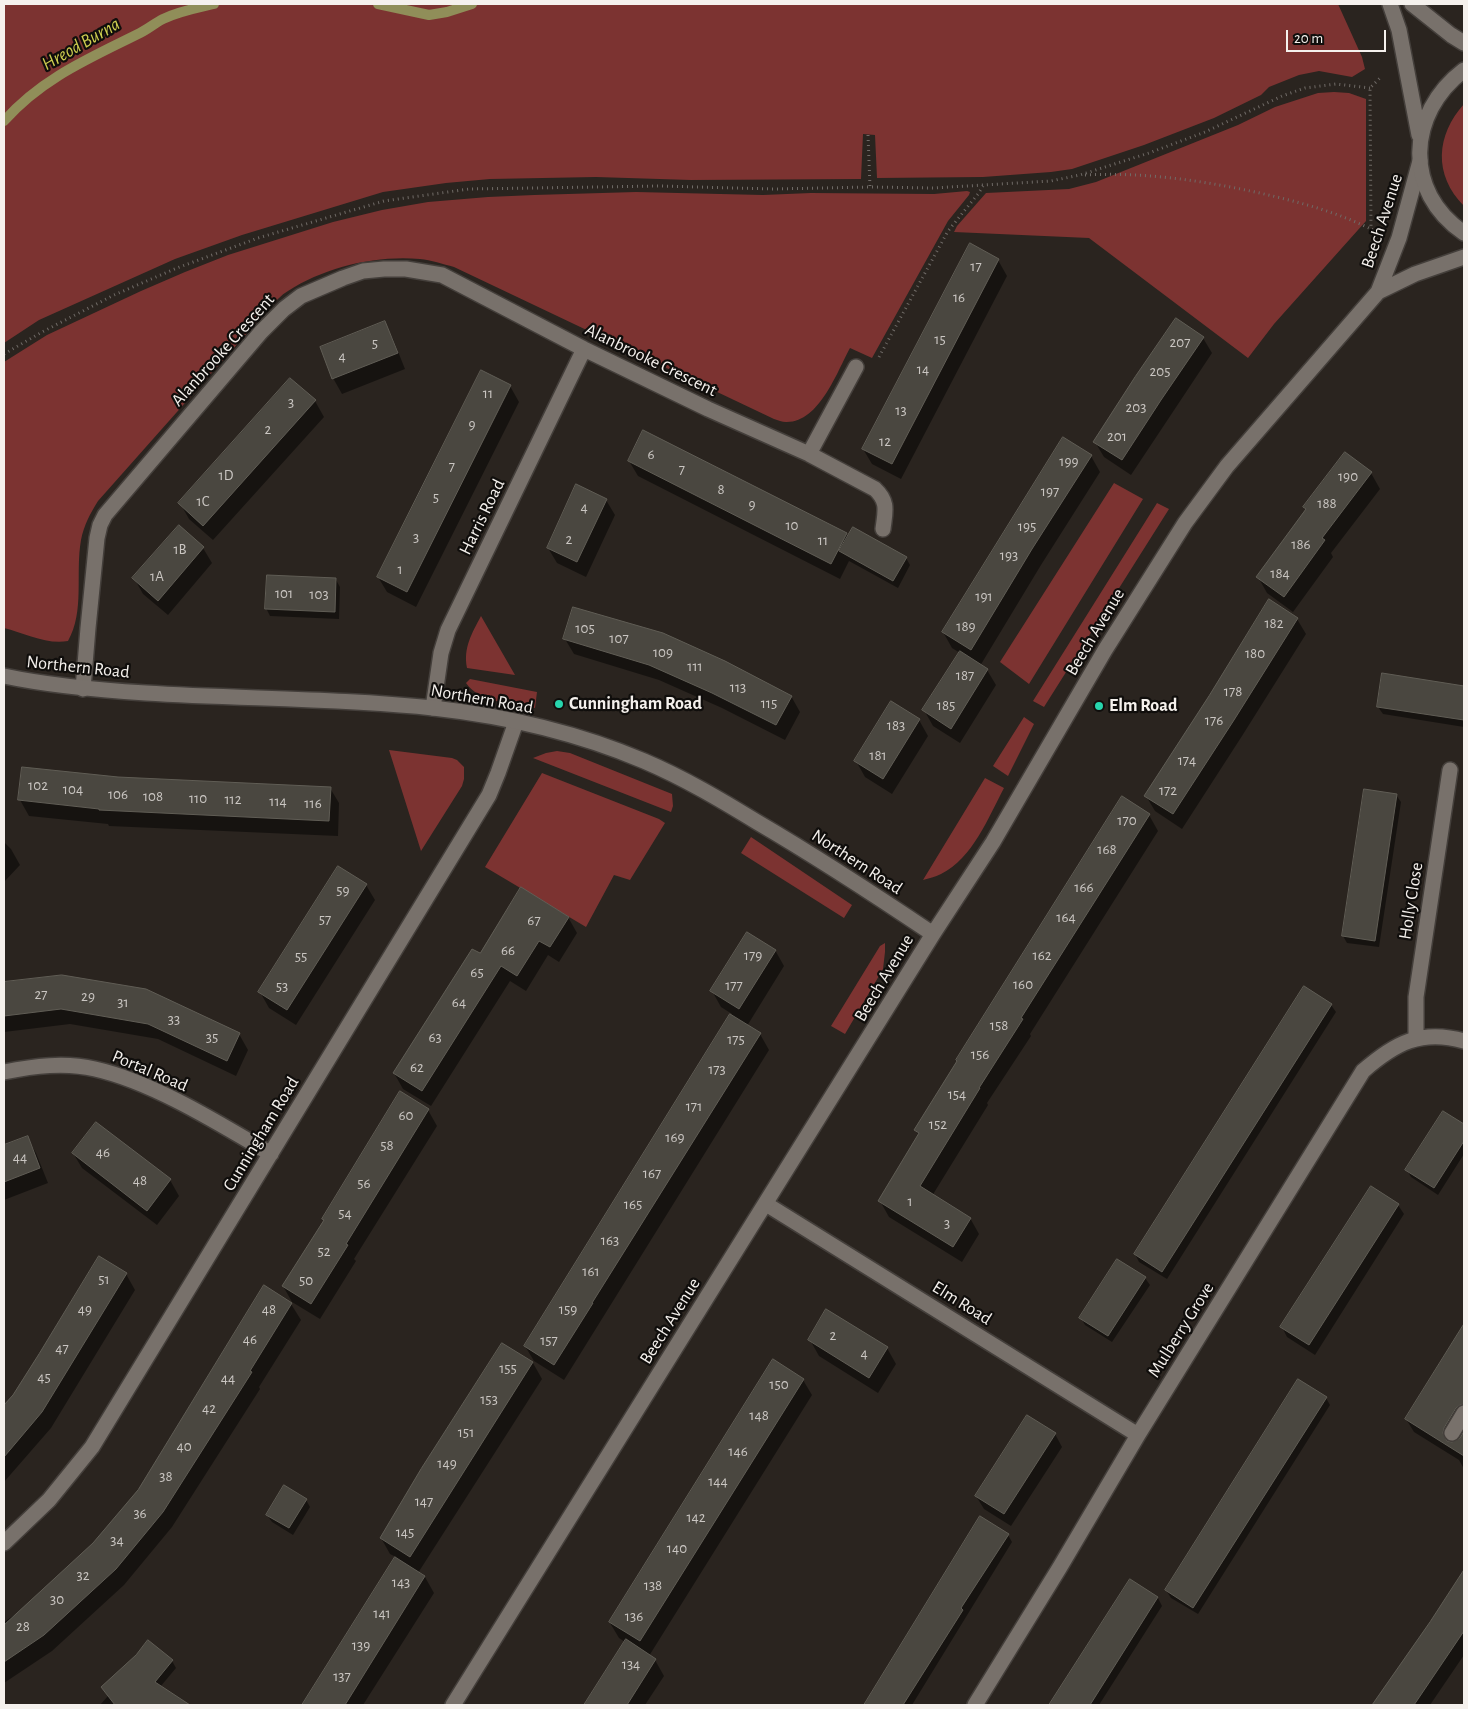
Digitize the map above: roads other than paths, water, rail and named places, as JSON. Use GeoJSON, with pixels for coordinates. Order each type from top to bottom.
{"type":"FeatureCollection","features":[{"type":"Feature","properties":{"kind":"street"},"geometry":{"type":"LineString","coordinates":[[1390,4],[1399,30],[1420,144]]}},
{"type":"Feature","properties":{"kind":"street"},"geometry":{"type":"LineString","coordinates":[[1412,4],[1444,30],[1464,43]]}},
{"type":"Feature","properties":{"kind":"street"},"geometry":{"type":"LineString","coordinates":[[1464,70],[1444,87],[1437,96],[1424,122],[1420,144],[1420,161],[1425,184],[1432,200],[1446,218],[1464,233]]}},
{"type":"Feature","properties":{"kind":"street","name":"Beech Avenue"},"geometry":{"type":"LineString","coordinates":[[453,1705],[933,934],[993,842],[1105,650],[1185,523],[1227,466],[1378,292],[1407,215],[1420,161]]}},
{"type":"Feature","properties":{"kind":"street","name":"Beech Avenue"},"geometry":{"type":"LineString","coordinates":[[1378,292],[1415,274],[1464,257]]}},
{"type":"Feature","properties":{"kind":"street","name":"Alanbrooke Crescent"},"geometry":{"type":"LineString","coordinates":[[83,689],[97,538],[105,515],[261,332],[284,309],[301,296],[320,286],[364,271],[406,269],[442,275],[708,409],[809,454],[875,489],[883,496],[886,502],[883,529]]}},
{"type":"Feature","properties":{"kind":"street","name":"Harris Road"},"geometry":{"type":"LineString","coordinates":[[433,708],[441,653],[448,630],[584,348]]}},
{"type":"Feature","properties":{"kind":"street"},"geometry":{"type":"LineString","coordinates":[[809,454],[856,367]]}},
{"type":"Feature","properties":{"kind":"street","name":"Northern Road"},"geometry":{"type":"LineString","coordinates":[[4,676],[40,684],[83,689],[200,696],[320,700],[433,708],[516,722],[584,739],[643,760],[670,773],[794,843],[933,934]]}},
{"type":"Feature","properties":{"kind":"street","name":"Cunningham Road"},"geometry":{"type":"LineString","coordinates":[[4,1543],[49,1500],[92,1447],[489,795],[516,722]]}},
{"type":"Feature","properties":{"kind":"street","name":"Holly Close"},"geometry":{"type":"LineString","coordinates":[[1416,1038],[1416,997],[1450,770]]}},
{"type":"Feature","properties":{"kind":"street","name":"Mulberry Grove"},"geometry":{"type":"LineString","coordinates":[[975,1705],[1138,1435],[1363,1071],[1378,1058],[1405,1042],[1416,1038],[1443,1038],[1464,1041]]}},
{"type":"Feature","properties":{"kind":"street","name":"Portal Road"},"geometry":{"type":"LineString","coordinates":[[4,1072],[42,1066],[71,1066],[95,1069],[128,1079],[170,1098],[271,1154]]}},
{"type":"Feature","properties":{"kind":"street","name":"Elm Road"},"geometry":{"type":"LineString","coordinates":[[766,1204],[1138,1435]]}},
{"type":"Feature","properties":{"kind":"street"},"geometry":{"type":"LineString","coordinates":[[1452,1433],[1464,1413]]}},
{"type":"Feature","properties":{"kind":"waterway","name":"Hreod Burna"},"geometry":{"type":"LineString","coordinates":[[4,121],[34,93],[85,60],[163,19],[214,4]]}},
{"type":"Feature","properties":{"kind":"waterway","name":"Hreod Burna"},"geometry":{"type":"LineString","coordinates":[[378,4],[429,15],[447,12],[472,4]]}},
{"type":"Feature","properties":{"kind":"place","name":"Cunningham Road"},"geometry":{"type":"Point","coordinates":[559,704]}},
{"type":"Feature","properties":{"kind":"place","name":"Elm Road"},"geometry":{"type":"Point","coordinates":[1099,706]}}]}
